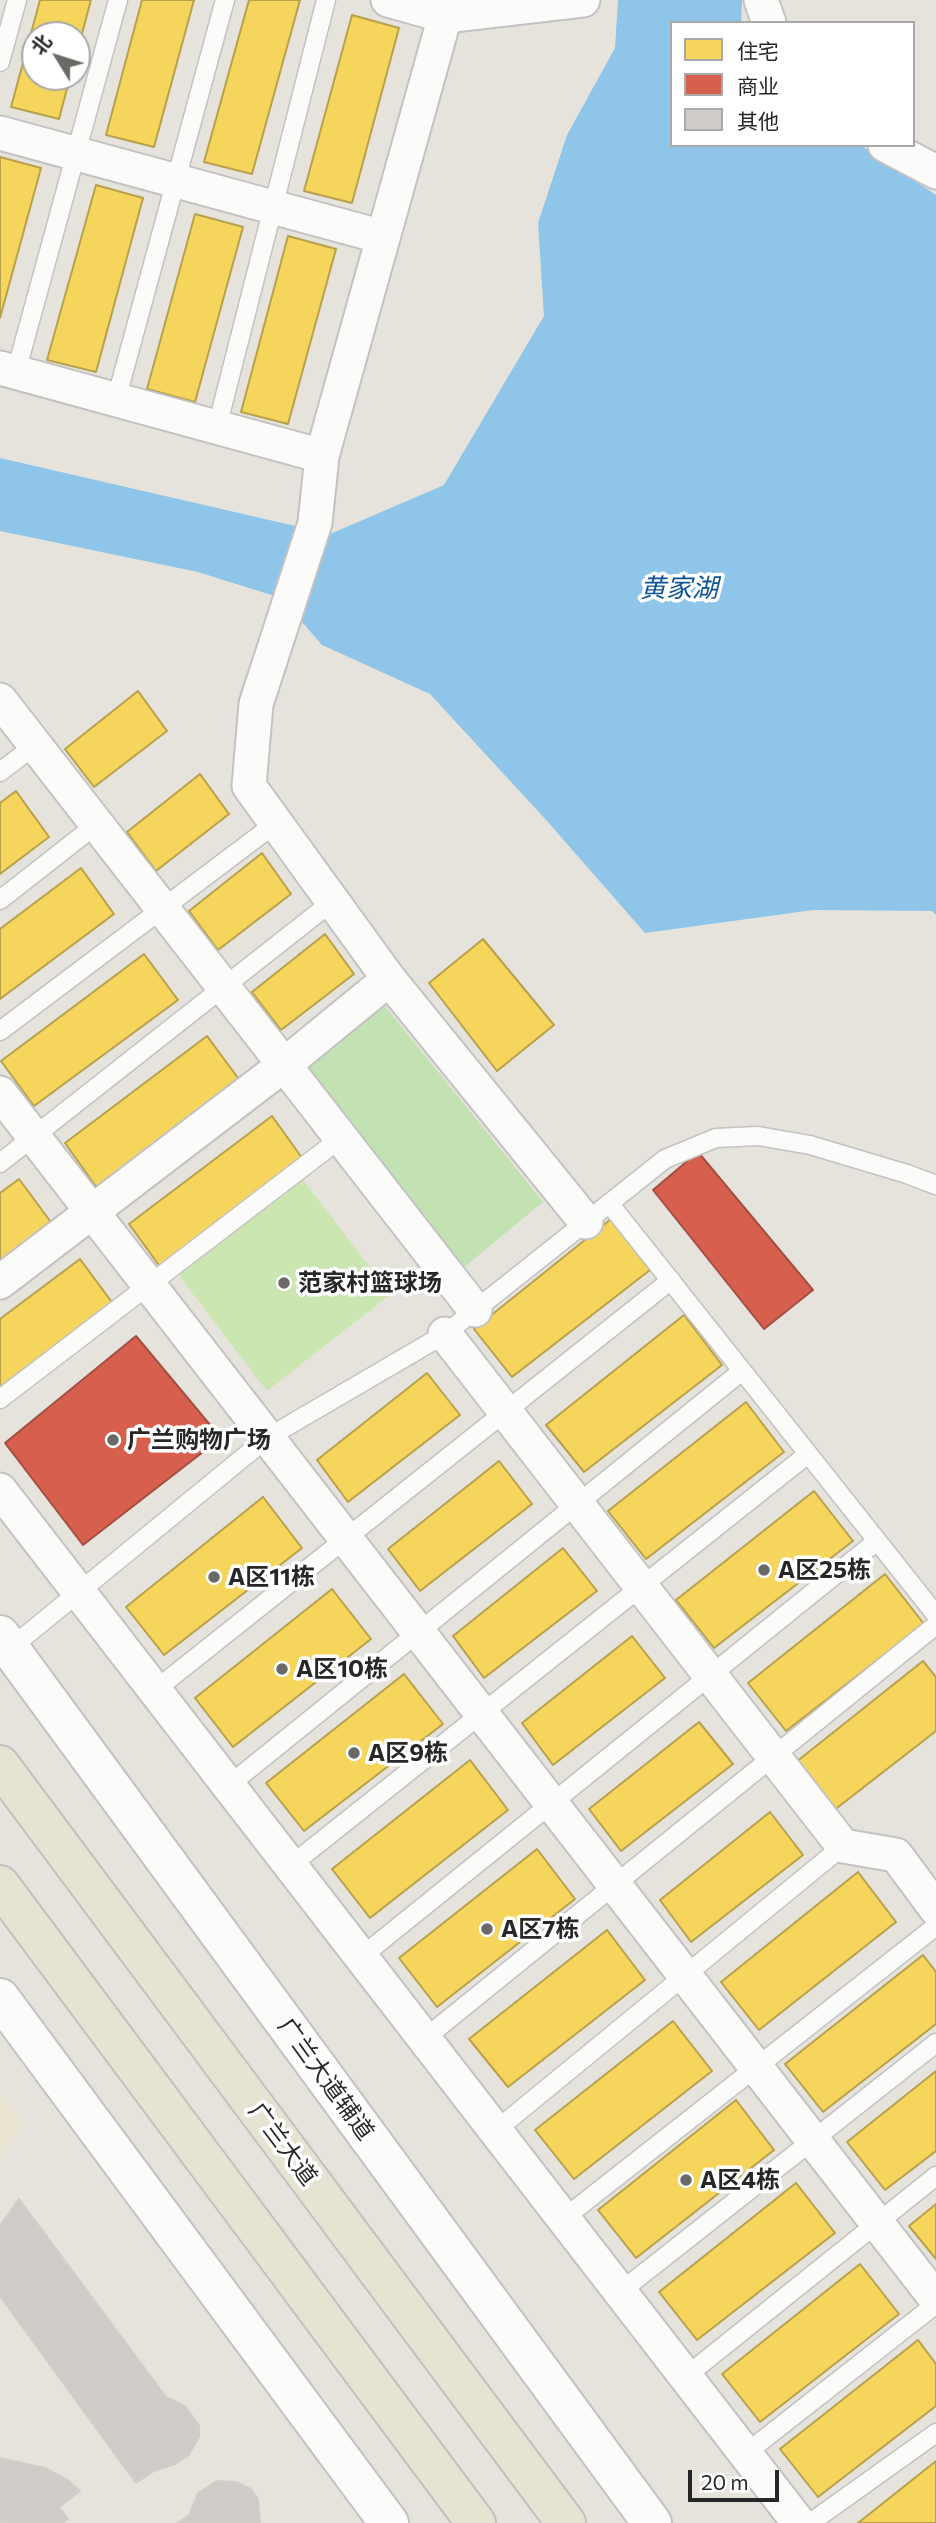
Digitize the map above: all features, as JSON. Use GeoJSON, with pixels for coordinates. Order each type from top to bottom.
{"type":"FeatureCollection","features":[{"type":"Feature","properties":{"kind":"main road","name":"广兰大道辅道"},"geometry":{"type":"LineString","coordinates":[[3,1647],[652,2523]]}},
{"type":"Feature","properties":{"kind":"main road","name":"广兰大道"},"geometry":{"type":"LineString","coordinates":[[0,1765],[566,2523]]}},
{"type":"Feature","properties":{"kind":"main road"},"geometry":{"type":"LineString","coordinates":[[0,1885],[476,2523]]}},
{"type":"Feature","properties":{"kind":"main road"},"geometry":{"type":"LineString","coordinates":[[0,1998],[389,2523]]}},
{"type":"Feature","properties":{"kind":"street"},"geometry":{"type":"LineString","coordinates":[[388,0],[443,8],[583,0]]}},
{"type":"Feature","properties":{"kind":"street"},"geometry":{"type":"LineString","coordinates":[[761,0],[768,21]]}},
{"type":"Feature","properties":{"kind":"street"},"geometry":{"type":"LineString","coordinates":[[443,8],[322,456],[315,523],[256,704],[249,786],[390,979],[598,1212]]}},
{"type":"Feature","properties":{"kind":"street"},"geometry":{"type":"LineString","coordinates":[[0,133],[383,237]]}},
{"type":"Feature","properties":{"kind":"street"},"geometry":{"type":"LineString","coordinates":[[889,147],[936,172]]}},
{"type":"Feature","properties":{"kind":"street"},"geometry":{"type":"LineString","coordinates":[[8,370],[322,456]]}},
{"type":"Feature","properties":{"kind":"street"},"geometry":{"type":"LineString","coordinates":[[0,700],[475,1310]]}},
{"type":"Feature","properties":{"kind":"street"},"geometry":{"type":"LineString","coordinates":[[0,1282],[284,1065],[390,979]]}},
{"type":"Feature","properties":{"kind":"street"},"geometry":{"type":"LineString","coordinates":[[0,1093],[936,2302]]}},
{"type":"Feature","properties":{"kind":"street"},"geometry":{"type":"LineString","coordinates":[[445,1334],[843,1846],[896,1855],[936,1909]]}},
{"type":"Feature","properties":{"kind":"street"},"geometry":{"type":"LineString","coordinates":[[0,1490],[799,2523]]}},
{"type":"Feature","properties":{"kind":"lane"},"geometry":{"type":"LineString","coordinates":[[0,62],[17,0]]}},
{"type":"Feature","properties":{"kind":"lane"},"geometry":{"type":"LineString","coordinates":[[8,370],[76,153],[118,0]]}},
{"type":"Feature","properties":{"kind":"lane"},"geometry":{"type":"LineString","coordinates":[[116,400],[225,0]]}},
{"type":"Feature","properties":{"kind":"lane"},"geometry":{"type":"LineString","coordinates":[[217,427],[326,0]]}},
{"type":"Feature","properties":{"kind":"lane"},"geometry":{"type":"LineString","coordinates":[[0,772],[35,745]]}},
{"type":"Feature","properties":{"kind":"lane"},"geometry":{"type":"LineString","coordinates":[[0,1031],[276,823]]}},
{"type":"Feature","properties":{"kind":"lane"},"geometry":{"type":"LineString","coordinates":[[0,900],[97,824]]}},
{"type":"Feature","properties":{"kind":"lane"},"geometry":{"type":"LineString","coordinates":[[0,1163],[333,901]]}},
{"type":"Feature","properties":{"kind":"lane"},"geometry":{"type":"LineString","coordinates":[[3,1647],[267,1438],[445,1334],[665,1159],[716,1138],[758,1136],[810,1145],[936,1185]]}},
{"type":"Feature","properties":{"kind":"lane"},"geometry":{"type":"LineString","coordinates":[[0,1399],[341,1138]]}},
{"type":"Feature","properties":{"kind":"lane"},"geometry":{"type":"LineString","coordinates":[[598,1212],[671,1280],[936,1615]]}},
{"type":"Feature","properties":{"kind":"lane"},"geometry":{"type":"LineString","coordinates":[[154,1691],[671,1280]]}},
{"type":"Feature","properties":{"kind":"lane"},"geometry":{"type":"LineString","coordinates":[[228,1786],[743,1371]]}},
{"type":"Feature","properties":{"kind":"lane"},"geometry":{"type":"LineString","coordinates":[[290,1866],[808,1454]]}},
{"type":"Feature","properties":{"kind":"lane"},"geometry":{"type":"LineString","coordinates":[[361,1957],[877,1541]]}},
{"type":"Feature","properties":{"kind":"lane"},"geometry":{"type":"LineString","coordinates":[[424,2039],[936,1625]]}},
{"type":"Feature","properties":{"kind":"lane"},"geometry":{"type":"LineString","coordinates":[[495,2130],[843,1846]]}},
{"type":"Feature","properties":{"kind":"lane"},"geometry":{"type":"LineString","coordinates":[[563,2219],[936,1926]]}},
{"type":"Feature","properties":{"kind":"lane"},"geometry":{"type":"LineString","coordinates":[[620,2292],[936,2043]]}},
{"type":"Feature","properties":{"kind":"lane"},"geometry":{"type":"LineString","coordinates":[[685,2377],[936,2176]]}},
{"type":"Feature","properties":{"kind":"lane"},"geometry":{"type":"LineString","coordinates":[[745,2454],[936,2302]]}},
{"type":"Feature","properties":{"kind":"lane"},"geometry":{"type":"LineString","coordinates":[[810,2523],[936,2433]]}},
{"type":"Feature","properties":{"kind":"shaded area"},"geometry":{"type":"Polygon","coordinates":[[[0,2091],[24,2123],[0,2160],[0,2091]]]}},
{"type":"Feature","properties":{"kind":"green space"},"geometry":{"type":"Polygon","coordinates":[[[384,1005],[543,1202],[457,1273],[303,1073],[384,1005]]]}},
{"type":"Feature","properties":{"kind":"green space","name":"范家村篮球场"},"geometry":{"type":"Polygon","coordinates":[[[299,1175],[391,1294],[267,1391],[176,1272],[299,1175]]]}},
{"type":"Feature","properties":{"kind":"water","name":"黄家湖"},"geometry":{"type":"Polygon","coordinates":[[[618,0],[742,0],[741,21],[670,21],[670,147],[863,147],[936,195],[936,915],[932,911],[813,910],[645,933],[430,694],[322,645],[281,598],[198,572],[0,531],[0,458],[330,534],[444,485],[544,316],[538,223],[567,135],[615,48],[618,0]]]}},
{"type":"Feature","properties":{"kind":"building: 住宅"},"geometry":{"type":"Polygon","coordinates":[[[40,0],[91,0],[85,21],[34,21],[40,0]]]}},
{"type":"Feature","properties":{"kind":"building: 住宅"},"geometry":{"type":"Polygon","coordinates":[[[142,0],[194,0],[154,147],[106,135],[142,0]]]}},
{"type":"Feature","properties":{"kind":"building: 住宅"},"geometry":{"type":"Polygon","coordinates":[[[249,0],[300,0],[252,174],[204,162],[249,0]]]}},
{"type":"Feature","properties":{"kind":"building: 住宅"},"geometry":{"type":"Polygon","coordinates":[[[352,15],[399,28],[352,203],[304,191],[352,15]]]}},
{"type":"Feature","properties":{"kind":"building: 住宅"},"geometry":{"type":"Polygon","coordinates":[[[21,70],[21,91],[66,91],[59,119],[11,107],[21,70]]]}},
{"type":"Feature","properties":{"kind":"building: 住宅"},"geometry":{"type":"Polygon","coordinates":[[[0,157],[41,168],[0,318],[0,157]]]}},
{"type":"Feature","properties":{"kind":"building: 住宅"},"geometry":{"type":"Polygon","coordinates":[[[96,185],[143,198],[96,372],[47,360],[96,185]]]}},
{"type":"Feature","properties":{"kind":"building: 住宅"},"geometry":{"type":"Polygon","coordinates":[[[195,214],[243,227],[195,402],[147,389],[195,214]]]}},
{"type":"Feature","properties":{"kind":"building: 住宅"},"geometry":{"type":"Polygon","coordinates":[[[288,236],[336,249],[288,424],[241,412],[288,236]]]}},
{"type":"Feature","properties":{"kind":"building: 住宅"},"geometry":{"type":"Polygon","coordinates":[[[138,691],[167,731],[94,787],[65,749],[138,691]]]}},
{"type":"Feature","properties":{"kind":"building: 住宅"},"geometry":{"type":"Polygon","coordinates":[[[200,774],[229,814],[156,871],[127,832],[200,774]]]}},
{"type":"Feature","properties":{"kind":"building: 住宅"},"geometry":{"type":"Polygon","coordinates":[[[16,791],[49,837],[0,874],[0,803],[16,791]]]}},
{"type":"Feature","properties":{"kind":"building: 住宅"},"geometry":{"type":"Polygon","coordinates":[[[262,853],[291,894],[218,950],[189,911],[262,853]]]}},
{"type":"Feature","properties":{"kind":"building: 住宅"},"geometry":{"type":"Polygon","coordinates":[[[81,868],[114,914],[0,999],[0,929],[81,868]]]}},
{"type":"Feature","properties":{"kind":"building: 住宅"},"geometry":{"type":"Polygon","coordinates":[[[325,934],[354,974],[281,1030],[252,992],[325,934]]]}},
{"type":"Feature","properties":{"kind":"building: 住宅"},"geometry":{"type":"Polygon","coordinates":[[[483,939],[554,1025],[497,1071],[429,983],[483,939]]]}},
{"type":"Feature","properties":{"kind":"building: 住宅"},"geometry":{"type":"Polygon","coordinates":[[[144,954],[178,1000],[34,1106],[1,1061],[144,954]]]}},
{"type":"Feature","properties":{"kind":"building: 住宅"},"geometry":{"type":"Polygon","coordinates":[[[207,1036],[241,1082],[97,1188],[65,1143],[207,1036]]]}},
{"type":"Feature","properties":{"kind":"building: 住宅"},"geometry":{"type":"Polygon","coordinates":[[[272,1116],[305,1162],[161,1268],[129,1224],[272,1116]]]}},
{"type":"Feature","properties":{"kind":"building: 住宅"},"geometry":{"type":"Polygon","coordinates":[[[19,1179],[53,1225],[0,1264],[0,1193],[19,1179]]]}},
{"type":"Feature","properties":{"kind":"building: 住宅"},"geometry":{"type":"Polygon","coordinates":[[[611,1219],[650,1270],[512,1377],[474,1329],[611,1219]]]}},
{"type":"Feature","properties":{"kind":"building: 住宅"},"geometry":{"type":"Polygon","coordinates":[[[80,1259],[114,1305],[0,1389],[0,1319],[80,1259]]]}},
{"type":"Feature","properties":{"kind":"building: 住宅"},"geometry":{"type":"Polygon","coordinates":[[[684,1315],[722,1365],[584,1472],[546,1425],[684,1315]]]}},
{"type":"Feature","properties":{"kind":"building: 住宅"},"geometry":{"type":"Polygon","coordinates":[[[427,1373],[460,1415],[348,1502],[317,1460],[427,1373]]]}},
{"type":"Feature","properties":{"kind":"building: 住宅"},"geometry":{"type":"Polygon","coordinates":[[[746,1402],[784,1452],[646,1559],[608,1511],[746,1402]]]}},
{"type":"Feature","properties":{"kind":"building: 住宅"},"geometry":{"type":"Polygon","coordinates":[[[499,1461],[532,1504],[420,1591],[388,1549],[499,1461]]]}},
{"type":"Feature","properties":{"kind":"building: 住宅","name":"A区25栋"},"geometry":{"type":"Polygon","coordinates":[[[814,1491],[853,1541],[714,1648],[676,1600],[814,1491]]]}},
{"type":"Feature","properties":{"kind":"building: 住宅","name":"A区11栋"},"geometry":{"type":"Polygon","coordinates":[[[263,1497],[302,1548],[164,1655],[126,1607],[263,1497]]]}},
{"type":"Feature","properties":{"kind":"building: 住宅"},"geometry":{"type":"Polygon","coordinates":[[[563,1548],[597,1591],[484,1678],[453,1636],[563,1548]]]}},
{"type":"Feature","properties":{"kind":"building: 住宅"},"geometry":{"type":"Polygon","coordinates":[[[885,1574],[924,1624],[786,1731],[748,1683],[885,1574]]]}},
{"type":"Feature","properties":{"kind":"building: 住宅","name":"A区10栋"},"geometry":{"type":"Polygon","coordinates":[[[332,1589],[371,1639],[233,1747],[195,1698],[332,1589]]]}},
{"type":"Feature","properties":{"kind":"building: 住宅"},"geometry":{"type":"Polygon","coordinates":[[[632,1636],[665,1678],[553,1765],[522,1723],[632,1636]]]}},
{"type":"Feature","properties":{"kind":"building: 住宅"},"geometry":{"type":"Polygon","coordinates":[[[923,1661],[936,1677],[936,1731],[824,1818],[786,1770],[923,1661]]]}},
{"type":"Feature","properties":{"kind":"building: 住宅","name":"A区9栋"},"geometry":{"type":"Polygon","coordinates":[[[404,1674],[443,1724],[304,1831],[266,1783],[404,1674]]]}},
{"type":"Feature","properties":{"kind":"building: 住宅"},"geometry":{"type":"Polygon","coordinates":[[[699,1722],[733,1764],[621,1851],[589,1809],[699,1722]]]}},
{"type":"Feature","properties":{"kind":"building: 住宅"},"geometry":{"type":"Polygon","coordinates":[[[470,1760],[508,1810],[370,1918],[332,1869],[470,1760]]]}},
{"type":"Feature","properties":{"kind":"building: 住宅"},"geometry":{"type":"Polygon","coordinates":[[[770,1812],[803,1855],[691,1942],[660,1900],[770,1812]]]}},
{"type":"Feature","properties":{"kind":"building: 住宅","name":"A区7栋"},"geometry":{"type":"Polygon","coordinates":[[[537,1849],[575,1899],[437,2007],[399,1958],[537,1849]]]}},
{"type":"Feature","properties":{"kind":"building: 住宅"},"geometry":{"type":"Polygon","coordinates":[[[858,1872],[896,1922],[759,2030],[721,1982],[858,1872]]]}},
{"type":"Feature","properties":{"kind":"building: 住宅"},"geometry":{"type":"Polygon","coordinates":[[[607,1930],[645,1980],[508,2087],[469,2039],[607,1930]]]}},
{"type":"Feature","properties":{"kind":"building: 住宅"},"geometry":{"type":"Polygon","coordinates":[[[923,1955],[936,1972],[936,2024],[823,2112],[785,2064],[923,1955]]]}},
{"type":"Feature","properties":{"kind":"building: 住宅"},"geometry":{"type":"Polygon","coordinates":[[[673,2021],[712,2071],[574,2179],[535,2130],[673,2021]]]}},
{"type":"Feature","properties":{"kind":"building: 住宅"},"geometry":{"type":"Polygon","coordinates":[[[936,2071],[936,2151],[885,2190],[847,2142],[936,2071]]]}},
{"type":"Feature","properties":{"kind":"building: 住宅","name":"A区4栋"},"geometry":{"type":"Polygon","coordinates":[[[736,2100],[774,2150],[636,2258],[598,2210],[736,2100]]]}},
{"type":"Feature","properties":{"kind":"building: 住宅"},"geometry":{"type":"Polygon","coordinates":[[[796,2183],[835,2233],[697,2340],[659,2292],[796,2183]]]}},
{"type":"Feature","properties":{"kind":"building: 住宅"},"geometry":{"type":"Polygon","coordinates":[[[936,2204],[936,2259],[909,2226],[936,2204]]]}},
{"type":"Feature","properties":{"kind":"building: 住宅"},"geometry":{"type":"Polygon","coordinates":[[[860,2264],[899,2314],[760,2422],[722,2374],[860,2264]]]}},
{"type":"Feature","properties":{"kind":"building: 住宅"},"geometry":{"type":"Polygon","coordinates":[[[918,2340],[936,2364],[936,2406],[818,2497],[780,2449],[918,2340]]]}},
{"type":"Feature","properties":{"kind":"building: 住宅"},"geometry":{"type":"Polygon","coordinates":[[[936,2461],[936,2523],[858,2523],[936,2461]]]}},
{"type":"Feature","properties":{"kind":"building: 商业"},"geometry":{"type":"Polygon","coordinates":[[[698,1152],[813,1290],[764,1329],[653,1190],[698,1152]]]}},
{"type":"Feature","properties":{"kind":"building: 商业","name":"广兰购物广场"},"geometry":{"type":"Polygon","coordinates":[[[136,1336],[221,1438],[83,1545],[5,1443],[136,1336]]]}},
{"type":"Feature","properties":{"kind":"building: 其他"},"geometry":{"type":"Polygon","coordinates":[[[19,2199],[166,2397],[185,2406],[199,2425],[199,2437],[188,2456],[154,2471],[136,2483],[0,2296],[0,2226],[19,2199]]]}},
{"type":"Feature","properties":{"kind":"building: 其他"},"geometry":{"type":"Polygon","coordinates":[[[0,2458],[45,2468],[69,2481],[80,2491],[59,2507],[68,2519],[62,2523],[0,2523],[0,2458]]]}},
{"type":"Feature","properties":{"kind":"building: 其他"},"geometry":{"type":"Polygon","coordinates":[[[217,2481],[236,2482],[251,2489],[258,2499],[260,2523],[177,2523],[189,2515],[198,2493],[217,2481]]]}},
{"type":"Feature","properties":{"kind":"place","name":"范家村篮球场"},"geometry":{"type":"Point","coordinates":[284,1283]}},
{"type":"Feature","properties":{"kind":"place","name":"广兰购物广场"},"geometry":{"type":"Point","coordinates":[113,1440]}},
{"type":"Feature","properties":{"kind":"place","name":"A区25栋"},"geometry":{"type":"Point","coordinates":[764,1570]}},
{"type":"Feature","properties":{"kind":"place","name":"A区11栋"},"geometry":{"type":"Point","coordinates":[214,1577]}},
{"type":"Feature","properties":{"kind":"place","name":"A区10栋"},"geometry":{"type":"Point","coordinates":[282,1669]}},
{"type":"Feature","properties":{"kind":"place","name":"A区9栋"},"geometry":{"type":"Point","coordinates":[354,1753]}},
{"type":"Feature","properties":{"kind":"place","name":"A区7栋"},"geometry":{"type":"Point","coordinates":[487,1929]}},
{"type":"Feature","properties":{"kind":"place","name":"A区4栋"},"geometry":{"type":"Point","coordinates":[686,2180]}}]}
